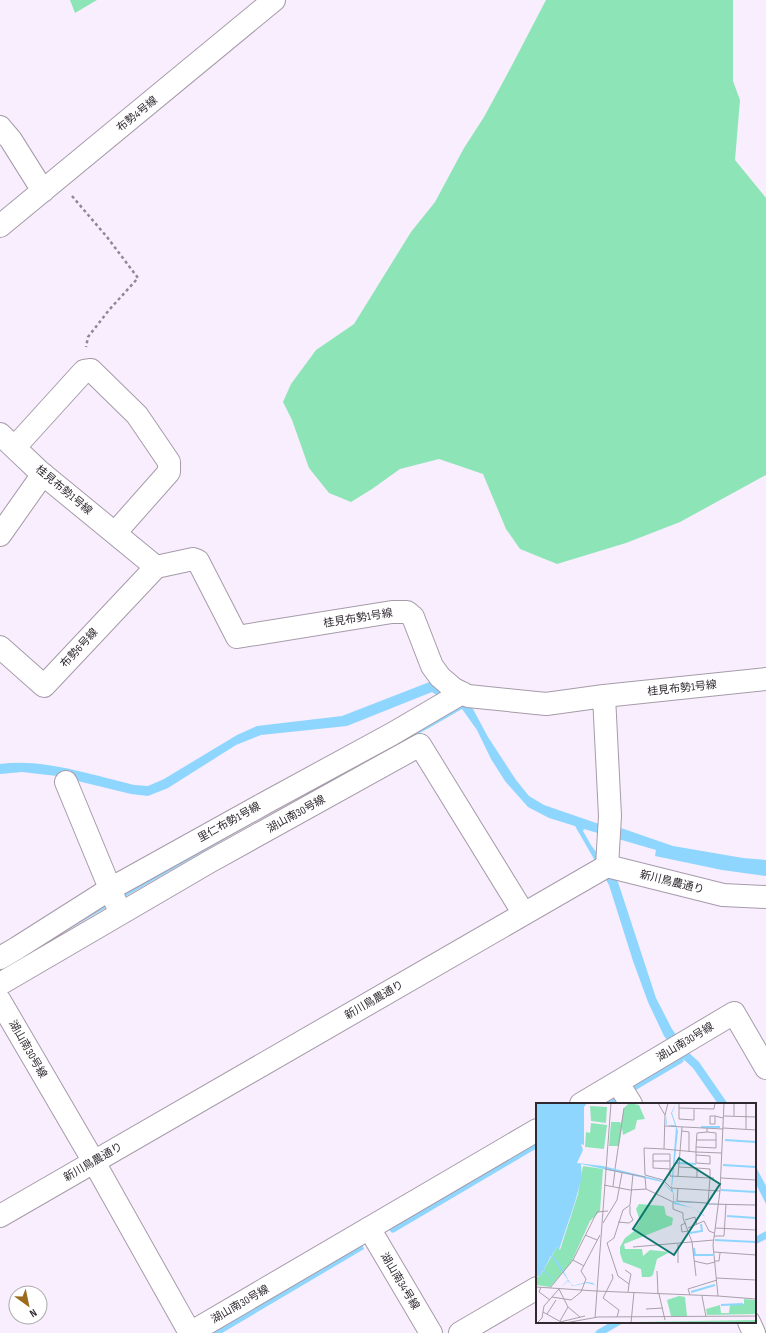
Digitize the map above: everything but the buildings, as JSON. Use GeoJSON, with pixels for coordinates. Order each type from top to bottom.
{"type":"FeatureCollection","features":[{"type":"Feature","properties":{"kind":"street","name":"布勢4号線"},"geometry":{"type":"LineString","coordinates":[[0,226],[274,0]]}},
{"type":"Feature","properties":{"kind":"street"},"geometry":{"type":"LineString","coordinates":[[0,127],[50,185]]}},
{"type":"Feature","properties":{"kind":"street"},"geometry":{"type":"LineString","coordinates":[[7,440],[84,371],[90,370],[138,415],[168,462],[169,472],[115,533]]}},
{"type":"Feature","properties":{"kind":"street","name":"桂見布勢1号線"},"geometry":{"type":"LineString","coordinates":[[7,440],[43,474],[156,567],[193,559],[198,561],[237,637],[392,612],[407,612],[413,618],[432,666],[440,677],[454,689],[468,696],[546,704],[604,696],[766,679]]}},
{"type":"Feature","properties":{"kind":"street"},"geometry":{"type":"LineString","coordinates":[[0,535],[43,474]]}},
{"type":"Feature","properties":{"kind":"street","name":"布勢6号線"},"geometry":{"type":"LineString","coordinates":[[0,647],[44,686],[156,567]]}},
{"type":"Feature","properties":{"kind":"street","name":"里仁布勢1号線"},"geometry":{"type":"LineString","coordinates":[[0,958],[110,889],[462,693]]}},
{"type":"Feature","properties":{"kind":"street"},"geometry":{"type":"LineString","coordinates":[[604,696],[610,816],[607,866]]}},
{"type":"Feature","properties":{"kind":"street","name":"湖山南30号線"},"geometry":{"type":"LineString","coordinates":[[0,984],[209,862],[420,744],[524,914]]}},
{"type":"Feature","properties":{"kind":"street"},"geometry":{"type":"LineString","coordinates":[[66,782],[121,913]]}},
{"type":"Feature","properties":{"kind":"street","name":"新川鳥農通り"},"geometry":{"type":"LineString","coordinates":[[0,1216],[607,866],[723,894],[766,897]]}},
{"type":"Feature","properties":{"kind":"street","name":"湖山南30号線"},"geometry":{"type":"LineString","coordinates":[[0,1001],[94,1162],[190,1333],[536,1131]]}},
{"type":"Feature","properties":{"kind":"street","name":"湖山南30号線"},"geometry":{"type":"LineString","coordinates":[[583,1103],[734,1013],[766,1068]]}},
{"type":"Feature","properties":{"kind":"street"},"geometry":{"type":"LineString","coordinates":[[618,1082],[629,1103]]}},
{"type":"Feature","properties":{"kind":"street","name":"湖山南34号線"},"geometry":{"type":"LineString","coordinates":[[369,1228],[430,1333]]}},
{"type":"Feature","properties":{"kind":"street"},"geometry":{"type":"LineString","coordinates":[[460,1333],[536,1289]]}},
{"type":"Feature","properties":{"kind":"street"},"geometry":{"type":"LineString","coordinates":[[749,1323],[754,1333]]}},
{"type":"Feature","properties":{"kind":"path"},"geometry":{"type":"LineString","coordinates":[[50,185],[107,237],[138,278],[109,310],[88,337],[84,356],[88,371]]}},
{"type":"Feature","properties":{"kind":"green space"},"geometry":{"type":"Polygon","coordinates":[[[70,0],[97,0],[75,13],[70,0]]]}},
{"type":"Feature","properties":{"kind":"green space"},"geometry":{"type":"Polygon","coordinates":[[[546,0],[733,0],[733,81],[740,100],[735,160],[766,198],[766,475],[680,522],[626,543],[557,564],[520,549],[506,529],[483,474],[439,459],[400,469],[351,502],[329,493],[309,468],[292,420],[283,402],[291,384],[316,350],[354,324],[411,232],[435,202],[464,148],[484,117],[546,0]]]}},
{"type":"Feature","properties":{"kind":"water"},"geometry":{"type":"Polygon","coordinates":[[[432,681],[466,702],[473,709],[488,737],[516,780],[529,796],[544,805],[602,825],[621,828],[673,846],[743,858],[766,860],[766,876],[722,870],[655,856],[656,850],[584,829],[583,831],[591,845],[618,882],[656,998],[672,1029],[688,1052],[699,1062],[727,1103],[717,1103],[693,1068],[682,1058],[664,1036],[648,1002],[633,961],[609,885],[575,826],[549,818],[528,807],[505,781],[491,759],[477,730],[462,709],[282,806],[0,969],[0,961],[445,701],[432,692],[347,726],[261,735],[236,745],[168,788],[148,796],[131,794],[57,776],[22,772],[0,774],[0,764],[33,763],[50,765],[85,772],[134,785],[148,786],[164,779],[237,735],[257,726],[342,716],[432,681]]]}},
{"type":"Feature","properties":{"kind":"water"},"geometry":{"type":"Polygon","coordinates":[[[756,1167],[766,1186],[766,1204],[756,1184],[756,1167]]]}},
{"type":"Feature","properties":{"kind":"water"},"geometry":{"type":"Polygon","coordinates":[[[362,1244],[364,1249],[222,1333],[214,1333],[213,1331],[362,1244]]]}},
{"type":"Feature","properties":{"kind":"waterway"},"geometry":{"type":"LineString","coordinates":[[607,1103],[680,1060]]}},
{"type":"Feature","properties":{"kind":"waterway"},"geometry":{"type":"LineString","coordinates":[[393,1229],[536,1145]]}},
{"type":"Feature","properties":{"kind":"waterway"},"geometry":{"type":"LineString","coordinates":[[756,1240],[766,1235]]}},
{"type":"Feature","properties":{"kind":"waterway"},"geometry":{"type":"LineString","coordinates":[[599,1333],[616,1323]]}}]}
